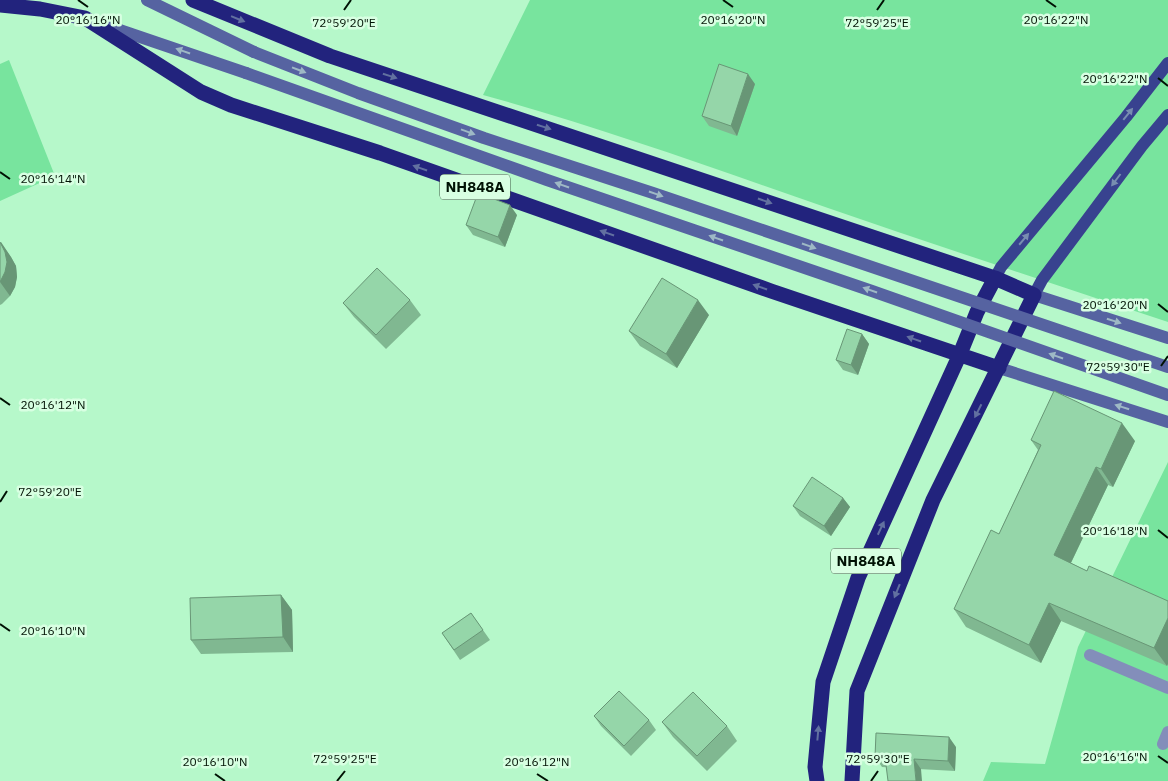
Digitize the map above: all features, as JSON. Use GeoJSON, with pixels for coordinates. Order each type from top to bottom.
{"type":"FeatureCollection","features":[{"type":"Feature","properties":{"kind":"highway"},"geometry":{"type":"LineString","coordinates":[[193,0],[330,56],[995,278],[1034,295],[1016,329],[999,368]]}},
{"type":"Feature","properties":{"kind":"highway","name":"NH848A"},"geometry":{"type":"LineString","coordinates":[[0,5],[40,9],[85,18],[201,92],[231,105],[380,153],[999,368],[933,500],[858,691],[852,781]]}},
{"type":"Feature","properties":{"kind":"highway"},"geometry":{"type":"LineString","coordinates":[[960,354],[977,312],[995,278]]}},
{"type":"Feature","properties":{"kind":"highway","name":"NH848A"},"geometry":{"type":"LineString","coordinates":[[817,781],[815,767],[823,682],[826,673],[858,578],[960,354]]}},
{"type":"Feature","properties":{"kind":"main road"},"geometry":{"type":"LineString","coordinates":[[147,0],[254,52],[358,93],[484,138],[1168,367]]}},
{"type":"Feature","properties":{"kind":"main road"},"geometry":{"type":"LineString","coordinates":[[85,18],[246,72],[538,177],[1168,395]]}},
{"type":"Feature","properties":{"kind":"main road"},"geometry":{"type":"LineString","coordinates":[[995,278],[1001,267],[1168,64]]}},
{"type":"Feature","properties":{"kind":"main road"},"geometry":{"type":"LineString","coordinates":[[1168,115],[1142,146],[1053,264],[1034,295],[1168,338]]}},
{"type":"Feature","properties":{"kind":"main road"},"geometry":{"type":"LineString","coordinates":[[999,368],[1168,422]]}},
{"type":"Feature","properties":{"kind":"street"},"geometry":{"type":"LineString","coordinates":[[1090,654],[1168,688]]}},
{"type":"Feature","properties":{"kind":"street"},"geometry":{"type":"LineString","coordinates":[[1164,744],[1168,732]]}},
{"type":"Feature","properties":{"kind":"green space"},"geometry":{"type":"Polygon","coordinates":[[[530,0],[1168,0],[1168,322],[913,237],[656,148],[483,95],[530,0]]]}},
{"type":"Feature","properties":{"kind":"green space"},"geometry":{"type":"Polygon","coordinates":[[[9,60],[55,176],[0,201],[0,64],[9,60]]]}},
{"type":"Feature","properties":{"kind":"green space"},"geometry":{"type":"Polygon","coordinates":[[[1168,462],[1168,781],[983,781],[991,762],[1045,764],[1078,647],[1168,462]]]}},
{"type":"Feature","properties":{"kind":"building"},"geometry":{"type":"Polygon","coordinates":[[[719,64],[748,74],[731,126],[702,116],[719,64]]]}},
{"type":"Feature","properties":{"kind":"building"},"geometry":{"type":"Polygon","coordinates":[[[478,193],[510,205],[498,237],[466,225],[478,193]]]}},
{"type":"Feature","properties":{"kind":"building"},"geometry":{"type":"Polygon","coordinates":[[[0,242],[7,262],[0,282],[0,242]]]}},
{"type":"Feature","properties":{"kind":"building"},"geometry":{"type":"Polygon","coordinates":[[[377,268],[410,300],[376,335],[343,303],[377,268]]]}},
{"type":"Feature","properties":{"kind":"building"},"geometry":{"type":"Polygon","coordinates":[[[662,278],[698,300],[666,354],[629,331],[662,278]]]}},
{"type":"Feature","properties":{"kind":"building"},"geometry":{"type":"Polygon","coordinates":[[[847,329],[862,334],[851,365],[836,360],[847,329]]]}},
{"type":"Feature","properties":{"kind":"building"},"geometry":{"type":"Polygon","coordinates":[[[1054,391],[1122,423],[1101,469],[1096,467],[1054,555],[1087,571],[1089,566],[1168,601],[1168,618],[1154,648],[1049,603],[1029,645],[954,609],[991,530],[999,534],[1041,445],[1031,440],[1054,391]]]}},
{"type":"Feature","properties":{"kind":"building"},"geometry":{"type":"Polygon","coordinates":[[[812,477],[843,498],[824,526],[793,506],[812,477]]]}},
{"type":"Feature","properties":{"kind":"building"},"geometry":{"type":"Polygon","coordinates":[[[281,595],[283,637],[191,640],[190,598],[281,595]]]}},
{"type":"Feature","properties":{"kind":"building"},"geometry":{"type":"Polygon","coordinates":[[[471,613],[483,630],[454,650],[442,633],[471,613]]]}},
{"type":"Feature","properties":{"kind":"building"},"geometry":{"type":"Polygon","coordinates":[[[619,691],[649,720],[624,746],[594,716],[619,691]]]}},
{"type":"Feature","properties":{"kind":"building"},"geometry":{"type":"Polygon","coordinates":[[[693,692],[727,726],[697,756],[662,722],[693,692]]]}},
{"type":"Feature","properties":{"kind":"building"},"geometry":{"type":"Polygon","coordinates":[[[876,733],[949,737],[948,761],[914,759],[916,781],[888,781],[885,757],[875,757],[876,733]]]}}]}
